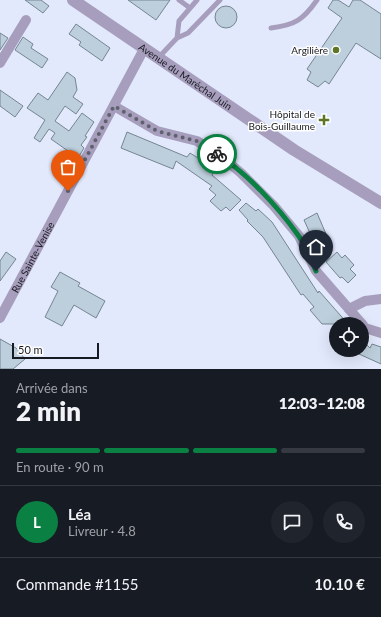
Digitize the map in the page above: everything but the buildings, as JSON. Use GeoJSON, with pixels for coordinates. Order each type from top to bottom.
{"type":"FeatureCollection","features":[{"type":"Feature","properties":{"kind":"street","name":"Avenue du Maréchal Juin"},"geometry":{"type":"LineString","coordinates":[[72,0],[294,150],[381,203]]}},
{"type":"Feature","properties":{"kind":"street"},"geometry":{"type":"LineString","coordinates":[[0,63],[26,20]]}},
{"type":"Feature","properties":{"kind":"street","name":"Rue Sainte-Venise"},"geometry":{"type":"LineString","coordinates":[[0,318],[144,48]]}},
{"type":"Feature","properties":{"kind":"street"},"geometry":{"type":"LineString","coordinates":[[114,106],[157,131],[197,141],[241,172],[274,206],[299,236],[316,271],[356,317]]}},
{"type":"Feature","properties":{"kind":"street"},"geometry":{"type":"LineString","coordinates":[[349,309],[365,301],[381,299]]}},
{"type":"Feature","properties":{"kind":"street"},"geometry":{"type":"LineString","coordinates":[[369,329],[381,333]]}},
{"type":"Feature","properties":{"kind":"lane"},"geometry":{"type":"LineString","coordinates":[[179,0],[190,8]]}},
{"type":"Feature","properties":{"kind":"lane"},"geometry":{"type":"LineString","coordinates":[[177,38],[178,21],[197,0]]}},
{"type":"Feature","properties":{"kind":"lane"},"geometry":{"type":"LineString","coordinates":[[158,58],[177,38],[188,33],[220,0]]}},
{"type":"Feature","properties":{"kind":"lane"},"geometry":{"type":"LineString","coordinates":[[271,28],[287,26],[305,17],[317,0]]}},
{"type":"Feature","properties":{"kind":"way so far"},"geometry":{"type":"LineString","coordinates":[[68,191],[114,106],[157,131],[197,141],[217,154]]}},
{"type":"Feature","properties":{"kind":"place","name":"Argilière"},"geometry":{"type":"Point","coordinates":[336,50]}},
{"type":"Feature","properties":{"kind":"place","name":"Hôpital de Bois-Guillaume"},"geometry":{"type":"Point","coordinates":[324,120]}},
{"type":"Feature","properties":{"kind":"route"},"geometry":{"type":"LineString","coordinates":[[217,154],[241,172],[274,206],[299,236],[316,271]]}}]}
